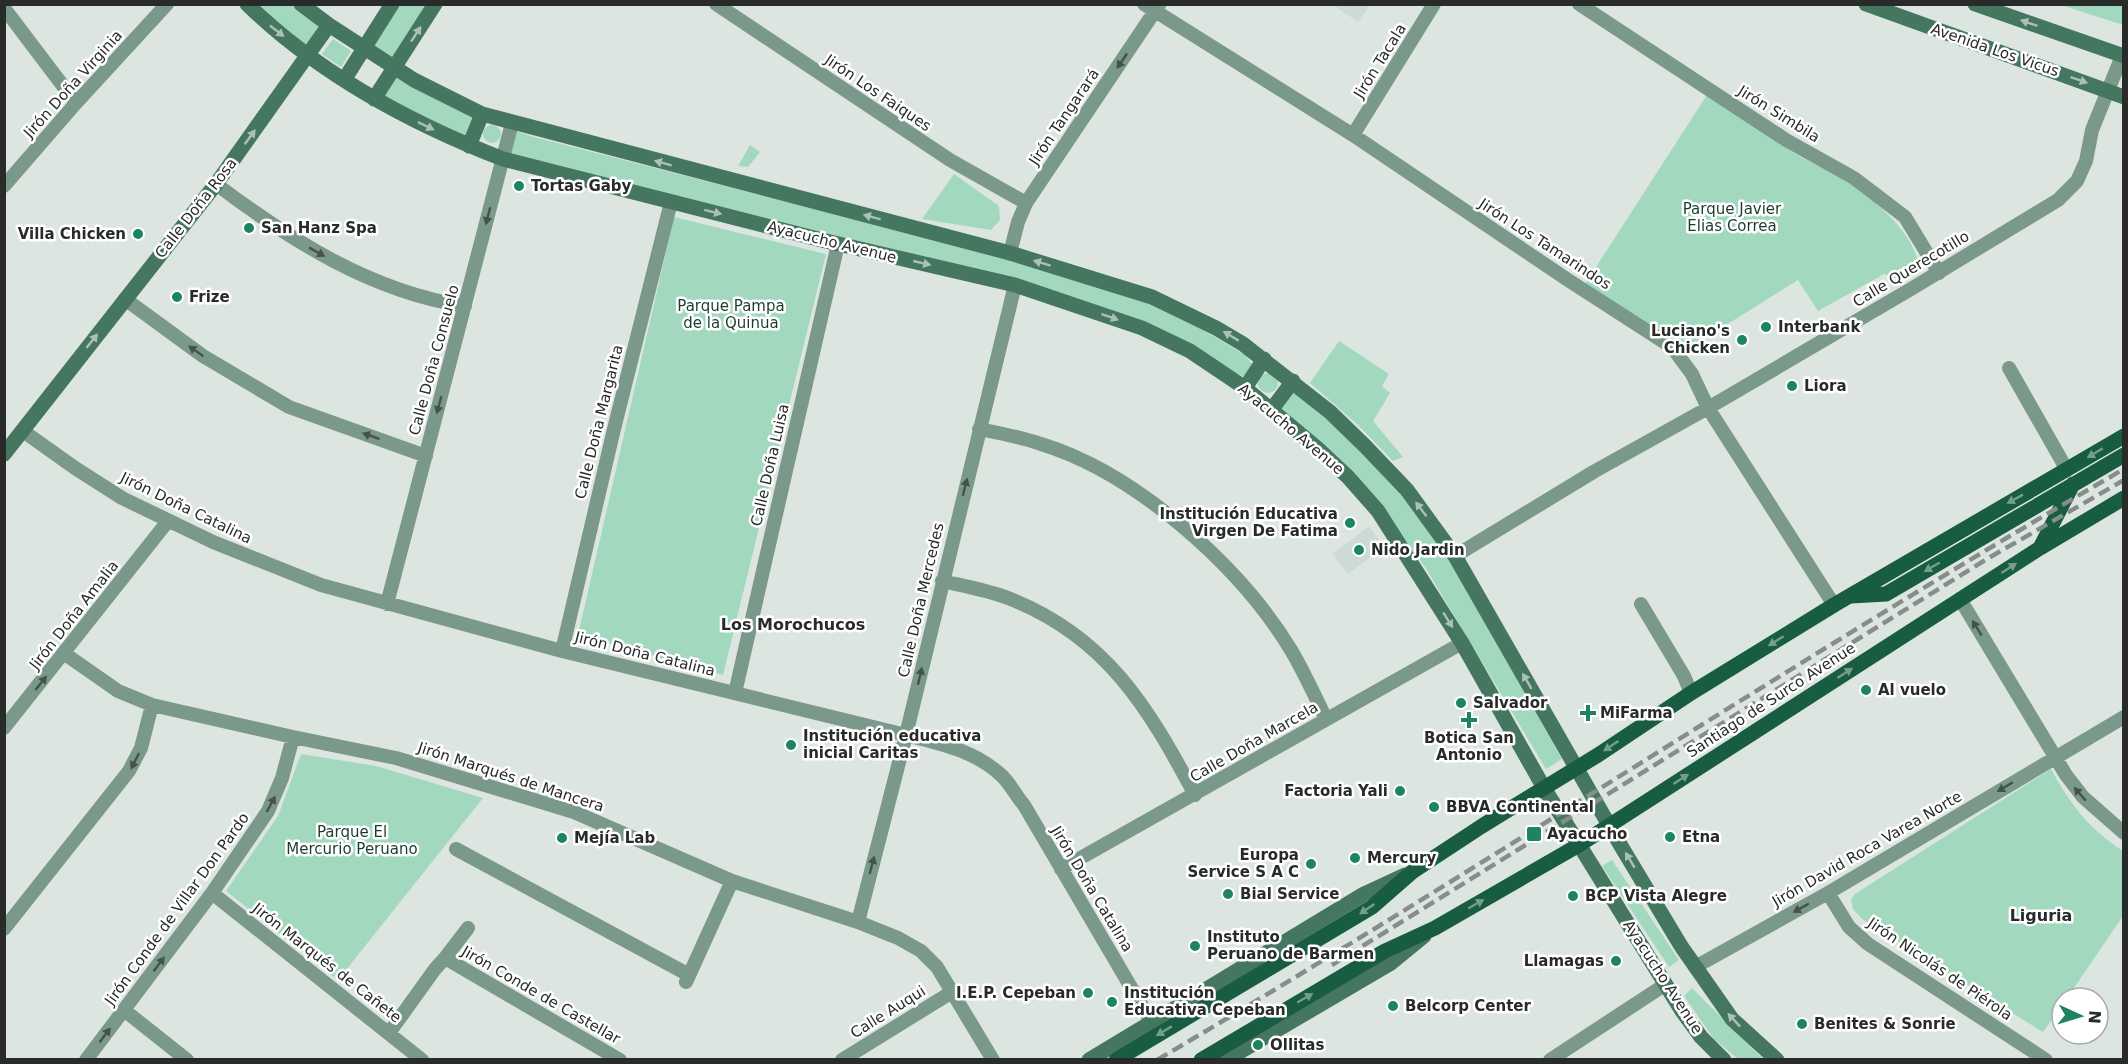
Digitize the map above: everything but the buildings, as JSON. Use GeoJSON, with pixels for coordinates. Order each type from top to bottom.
{"type":"FeatureCollection","features":[{"type":"Feature","properties":{"kind":"main road"},"geometry":{"type":"LineString","coordinates":[[247,4],[266,23],[308,55]]}},
{"type":"Feature","properties":{"kind":"main road"},"geometry":{"type":"LineString","coordinates":[[301,4],[394,68],[482,114],[1010,253],[1152,297],[1216,328],[1264,358],[1330,412],[1407,490],[1455,556],[1609,825],[1695,967],[1732,1019],[1777,1059]]}},
{"type":"Feature","properties":{"kind":"main road"},"geometry":{"type":"LineString","coordinates":[[344,80],[392,4]]}},
{"type":"Feature","properties":{"kind":"main road"},"geometry":{"type":"LineString","coordinates":[[374,99],[435,4]]}},
{"type":"Feature","properties":{"kind":"main road","name":"Avenida Los Vicus"},"geometry":{"type":"LineString","coordinates":[[1866,4],[2124,97]]}},
{"type":"Feature","properties":{"kind":"main road"},"geometry":{"type":"LineString","coordinates":[[1975,4],[2122,56]]}},
{"type":"Feature","properties":{"kind":"main road","name":"Calle Doña Rosa"},"geometry":{"type":"LineString","coordinates":[[4,454],[216,184],[329,25]]}},
{"type":"Feature","properties":{"kind":"main road","name":"Ayacucho Avenue"},"geometry":{"type":"LineString","coordinates":[[308,55],[374,99],[469,147],[503,159],[670,202],[1015,285],[1142,328],[1190,351],[1245,388],[1348,477],[1378,511],[1462,643],[1544,788],[1666,984],[1701,1037],[1724,1059]]}},
{"type":"Feature","properties":{"kind":"main road"},"geometry":{"type":"LineString","coordinates":[[469,147],[482,114]]}},
{"type":"Feature","properties":{"kind":"main road"},"geometry":{"type":"LineString","coordinates":[[1245,388],[1264,358]]}},
{"type":"Feature","properties":{"kind":"main road"},"geometry":{"type":"LineString","coordinates":[[1272,409],[1293,381]]}},
{"type":"Feature","properties":{"kind":"main road"},"geometry":{"type":"LineString","coordinates":[[2040,548],[2070,477],[2124,436]]}},
{"type":"Feature","properties":{"kind":"main road"},"geometry":{"type":"LineString","coordinates":[[1089,1059],[1364,894],[1412,872],[1578,768],[1691,693],[1848,596],[1985,516],[2124,455]]}},
{"type":"Feature","properties":{"kind":"main road","name":"Santiago de Surco Avenue"},"geometry":{"type":"LineString","coordinates":[[1201,1059],[1385,951],[1435,928],[1579,844],[2040,548],[2124,498]]}},
{"type":"Feature","properties":{"kind":"main road"},"geometry":{"type":"LineString","coordinates":[[1116,1059],[1372,907],[1412,872]]}},
{"type":"Feature","properties":{"kind":"main road","name":"Santiago de Surco Avenue"},"geometry":{"type":"LineString","coordinates":[[1226,1059],[1391,963],[1435,928]]}},
{"type":"Feature","properties":{"kind":"street","name":"Jirón Doña Virginia"},"geometry":{"type":"LineString","coordinates":[[4,186],[167,4]]}},
{"type":"Feature","properties":{"kind":"street","name":"Jirón Los Faiques"},"geometry":{"type":"LineString","coordinates":[[716,4],[950,160],[1026,203]]}},
{"type":"Feature","properties":{"kind":"street","name":"Jirón Tacala"},"geometry":{"type":"LineString","coordinates":[[1353,135],[1434,4]]}},
{"type":"Feature","properties":{"kind":"street","name":"Jirón Simbila"},"geometry":{"type":"LineString","coordinates":[[1579,4],[1786,140],[1854,178],[1905,217],[1939,273]]}},
{"type":"Feature","properties":{"kind":"street","name":"Jirón Tangarará"},"geometry":{"type":"LineString","coordinates":[[1010,253],[1018,222],[1026,203],[1152,7]]}},
{"type":"Feature","properties":{"kind":"street","name":"Jirón Los Tamarindos"},"geometry":{"type":"LineString","coordinates":[[1152,7],[1353,135],[1672,347],[1692,374],[1708,408],[1834,605]]}},
{"type":"Feature","properties":{"kind":"street"},"geometry":{"type":"LineString","coordinates":[[4,8],[76,103]]}},
{"type":"Feature","properties":{"kind":"street","name":"Calle Querecotillo"},"geometry":{"type":"LineString","coordinates":[[1455,556],[1595,471],[1939,273],[2058,200],[2077,181],[2086,161],[2092,130],[2122,56]]}},
{"type":"Feature","properties":{"kind":"street","name":"Calle Doña Consuelo"},"geometry":{"type":"LineString","coordinates":[[387,604],[512,123]]}},
{"type":"Feature","properties":{"kind":"street"},"geometry":{"type":"LineString","coordinates":[[216,184],[274,227],[329,258],[405,291],[465,306]]}},
{"type":"Feature","properties":{"kind":"street","name":"Calle Doña Margarita"},"geometry":{"type":"LineString","coordinates":[[562,651],[670,202]]}},
{"type":"Feature","properties":{"kind":"street","name":"Calle Doña Luisa"},"geometry":{"type":"LineString","coordinates":[[735,693],[838,244]]}},
{"type":"Feature","properties":{"kind":"street","name":"Calle Doña Mercedes"},"geometry":{"type":"LineString","coordinates":[[858,922],[906,735],[1015,285]]}},
{"type":"Feature","properties":{"kind":"street"},"geometry":{"type":"LineString","coordinates":[[125,299],[203,356],[289,407],[426,456]]}},
{"type":"Feature","properties":{"kind":"street"},"geometry":{"type":"LineString","coordinates":[[2009,368],[2070,477]]}},
{"type":"Feature","properties":{"kind":"street"},"geometry":{"type":"LineString","coordinates":[[979,429],[1042,444],[1066,454],[1121,482],[1182,527],[1233,575],[1260,606],[1291,650],[1326,719]]}},
{"type":"Feature","properties":{"kind":"street","name":"Jirón Doña Catalina"},"geometry":{"type":"LineString","coordinates":[[23,431],[100,484],[168,521],[293,575],[387,604],[562,651],[906,735],[976,756],[1002,776],[1024,806],[1152,1023]]}},
{"type":"Feature","properties":{"kind":"street","name":"Jirón Doña Amalia"},"geometry":{"type":"LineString","coordinates":[[4,728],[168,521]]}},
{"type":"Feature","properties":{"kind":"street"},"geometry":{"type":"LineString","coordinates":[[942,581],[992,592],[1027,606],[1049,617],[1088,645],[1121,676],[1137,696],[1195,795]]}},
{"type":"Feature","properties":{"kind":"street"},"geometry":{"type":"LineString","coordinates":[[1960,599],[2055,757],[2083,797],[2124,833]]}},
{"type":"Feature","properties":{"kind":"street"},"geometry":{"type":"LineString","coordinates":[[1641,604],[1684,676],[1691,693]]}},
{"type":"Feature","properties":{"kind":"street","name":"Calle Doña Marcela"},"geometry":{"type":"LineString","coordinates":[[1061,869],[1462,643]]}},
{"type":"Feature","properties":{"kind":"street","name":"Jirón Marqués de Mancera"},"geometry":{"type":"LineString","coordinates":[[64,654],[118,692],[152,705],[396,758],[574,812],[732,880],[858,922],[898,938],[921,951],[937,967],[993,1059]]}},
{"type":"Feature","properties":{"kind":"street"},"geometry":{"type":"LineString","coordinates":[[4,929],[129,771],[141,748],[152,705]]}},
{"type":"Feature","properties":{"kind":"street","name":"Jirón David Roca Varea Norte"},"geometry":{"type":"LineString","coordinates":[[1695,967],[1828,893],[2124,717]]}},
{"type":"Feature","properties":{"kind":"street","name":"Jirón Conde de Villar Don Pardo"},"geometry":{"type":"LineString","coordinates":[[86,1059],[212,893],[275,799],[293,737]]}},
{"type":"Feature","properties":{"kind":"street"},"geometry":{"type":"LineString","coordinates":[[456,849],[688,978],[732,880]]}},
{"type":"Feature","properties":{"kind":"street","name":"Jirón Marqués de Cañete"},"geometry":{"type":"LineString","coordinates":[[212,893],[422,1059]]}},
{"type":"Feature","properties":{"kind":"street","name":"Jirón Nicolás de Piérola"},"geometry":{"type":"LineString","coordinates":[[1828,893],[1849,927],[1868,944],[2046,1059]]}},
{"type":"Feature","properties":{"kind":"street"},"geometry":{"type":"LineString","coordinates":[[389,1033],[468,928]]}},
{"type":"Feature","properties":{"kind":"street","name":"Jirón Conde de Castellar"},"geometry":{"type":"LineString","coordinates":[[445,958],[620,1059]]}},
{"type":"Feature","properties":{"kind":"street"},"geometry":{"type":"LineString","coordinates":[[1550,1059],[1666,984]]}},
{"type":"Feature","properties":{"kind":"street","name":"Calle Auqui"},"geometry":{"type":"LineString","coordinates":[[842,1059],[952,992]]}},
{"type":"Feature","properties":{"kind":"street"},"geometry":{"type":"LineString","coordinates":[[123,1010],[188,1059]]}},
{"type":"Feature","properties":{"kind":"shaded area"},"geometry":{"type":"Polygon","coordinates":[[[1333,5],[1370,5],[1358,22],[1333,5]]]}},
{"type":"Feature","properties":{"kind":"shaded area","name":"Nido Jardin"},"geometry":{"type":"Polygon","coordinates":[[[1369,526],[1384,547],[1348,574],[1333,554],[1369,526]]]}},
{"type":"Feature","properties":{"kind":"green space"},"geometry":{"type":"Polygon","coordinates":[[[253,5],[291,5],[320,25],[306,46],[253,5]]]}},
{"type":"Feature","properties":{"kind":"green space"},"geometry":{"type":"Polygon","coordinates":[[[397,5],[430,5],[394,62],[370,47],[397,5]]]}},
{"type":"Feature","properties":{"kind":"green space"},"geometry":{"type":"Polygon","coordinates":[[[2061,5],[2123,5],[2123,25],[2061,5]]]}},
{"type":"Feature","properties":{"kind":"green space"},"geometry":{"type":"Polygon","coordinates":[[[333,39],[351,51],[341,67],[322,54],[333,39]]]}},
{"type":"Feature","properties":{"kind":"green space"},"geometry":{"type":"Polygon","coordinates":[[[394,66],[482,112],[469,146],[375,97],[394,66]]]}},
{"type":"Feature","properties":{"kind":"green space","name":"Parque Javier Elias Correa"},"geometry":{"type":"Polygon","coordinates":[[[1707,95],[1762,133],[1841,177],[1864,193],[1900,227],[1909,240],[1918,265],[1896,278],[1884,274],[1818,311],[1798,280],[1688,349],[1585,284],[1707,95]]]}},
{"type":"Feature","properties":{"kind":"green space"},"geometry":{"type":"Polygon","coordinates":[[[492,125],[498,128],[501,134],[498,140],[492,143],[486,140],[483,134],[486,128],[492,125]]]}},
{"type":"Feature","properties":{"kind":"green space"},"geometry":{"type":"Polygon","coordinates":[[[516,131],[1014,260],[1164,306],[1245,355],[1252,364],[1246,378],[1145,326],[505,157],[516,131]]]}},
{"type":"Feature","properties":{"kind":"green space"},"geometry":{"type":"Polygon","coordinates":[[[750,145],[760,152],[748,167],[738,166],[750,145]]]}},
{"type":"Feature","properties":{"kind":"green space"},"geometry":{"type":"Polygon","coordinates":[[[954,174],[999,206],[1000,220],[991,230],[922,219],[954,174]]]}},
{"type":"Feature","properties":{"kind":"green space","name":"Parque Pampa de la Quinua"},"geometry":{"type":"Polygon","coordinates":[[[674,217],[826,254],[723,675],[578,635],[674,217]]]}},
{"type":"Feature","properties":{"kind":"green space"},"geometry":{"type":"Polygon","coordinates":[[[1339,341],[1389,374],[1382,386],[1390,393],[1373,421],[1403,457],[1393,461],[1357,424],[1310,383],[1339,341]]]}},
{"type":"Feature","properties":{"kind":"green space"},"geometry":{"type":"Polygon","coordinates":[[[1268,373],[1275,376],[1278,383],[1275,390],[1268,393],[1261,390],[1258,383],[1261,376],[1268,373]]]}},
{"type":"Feature","properties":{"kind":"green space"},"geometry":{"type":"Polygon","coordinates":[[[1295,390],[1362,451],[1403,496],[1450,560],[1562,759],[1546,769],[1425,567],[1383,509],[1352,473],[1281,408],[1295,390]]]}},
{"type":"Feature","properties":{"kind":"green space","name":"Parque El Mercurio Peruano"},"geometry":{"type":"Polygon","coordinates":[[[301,754],[376,766],[483,798],[338,980],[226,891],[278,816],[301,754]]]}},
{"type":"Feature","properties":{"kind":"green space"},"geometry":{"type":"Polygon","coordinates":[[[2051,769],[2081,815],[2100,834],[2123,851],[2123,916],[2075,986],[2050,986],[2050,1022],[2043,1032],[1862,919],[1853,909],[1851,900],[1855,894],[2051,769]]]}},
{"type":"Feature","properties":{"kind":"green space"},"geometry":{"type":"Polygon","coordinates":[[[1612,860],[1679,960],[1669,967],[1602,866],[1612,860]]]}},
{"type":"Feature","properties":{"kind":"green space"},"geometry":{"type":"Polygon","coordinates":[[[1692,988],[1765,1059],[1738,1059],[1714,1039],[1684,996],[1692,988]]]}},
{"type":"Feature","properties":{"kind":"railway"},"geometry":{"type":"LineString","coordinates":[[1157,1060],[1400,913],[1881,614],[2124,469]]}},
{"type":"Feature","properties":{"kind":"railway"},"geometry":{"type":"LineString","coordinates":[[1332,965],[1987,559],[2124,480]]}},
{"type":"Feature","properties":{"kind":"place","name":"Tortas Gaby"},"geometry":{"type":"Point","coordinates":[519,186]}},
{"type":"Feature","properties":{"kind":"place","name":"San Hanz Spa"},"geometry":{"type":"Point","coordinates":[249,228]}},
{"type":"Feature","properties":{"kind":"place","name":"Villa Chicken"},"geometry":{"type":"Point","coordinates":[138,234]}},
{"type":"Feature","properties":{"kind":"place","name":"Frize"},"geometry":{"type":"Point","coordinates":[177,297]}},
{"type":"Feature","properties":{"kind":"place","name":"Interbank"},"geometry":{"type":"Point","coordinates":[1766,327]}},
{"type":"Feature","properties":{"kind":"place","name":"Luciano's Chicken"},"geometry":{"type":"Point","coordinates":[1742,340]}},
{"type":"Feature","properties":{"kind":"place","name":"Liora"},"geometry":{"type":"Point","coordinates":[1792,386]}},
{"type":"Feature","properties":{"kind":"place","name":"Institución Educativa Virgen De Fatima"},"geometry":{"type":"Point","coordinates":[1350,523]}},
{"type":"Feature","properties":{"kind":"place","name":"Nido Jardin"},"geometry":{"type":"Point","coordinates":[1359,550]}},
{"type":"Feature","properties":{"kind":"place","name":"Al vuelo"},"geometry":{"type":"Point","coordinates":[1866,690]}},
{"type":"Feature","properties":{"kind":"place","name":"Salvador"},"geometry":{"type":"Point","coordinates":[1461,703]}},
{"type":"Feature","properties":{"kind":"place","name":"MiFarma"},"geometry":{"type":"Point","coordinates":[1588,713]}},
{"type":"Feature","properties":{"kind":"place","name":"Botica San Antonio"},"geometry":{"type":"Point","coordinates":[1469,720]}},
{"type":"Feature","properties":{"kind":"place","name":"Institución educativa inicial Caritas"},"geometry":{"type":"Point","coordinates":[791,745]}},
{"type":"Feature","properties":{"kind":"place","name":"Factoria Yali"},"geometry":{"type":"Point","coordinates":[1400,791]}},
{"type":"Feature","properties":{"kind":"place","name":"BBVA Continental"},"geometry":{"type":"Point","coordinates":[1434,807]}},
{"type":"Feature","properties":{"kind":"place","name":"Ayacucho"},"geometry":{"type":"Point","coordinates":[1534,834]}},
{"type":"Feature","properties":{"kind":"place","name":"Etna"},"geometry":{"type":"Point","coordinates":[1670,837]}},
{"type":"Feature","properties":{"kind":"place","name":"Mejía Lab"},"geometry":{"type":"Point","coordinates":[562,838]}},
{"type":"Feature","properties":{"kind":"place","name":"Mercury"},"geometry":{"type":"Point","coordinates":[1355,858]}},
{"type":"Feature","properties":{"kind":"place","name":"Europa Service S A C"},"geometry":{"type":"Point","coordinates":[1311,864]}},
{"type":"Feature","properties":{"kind":"place","name":"Bial Service"},"geometry":{"type":"Point","coordinates":[1228,894]}},
{"type":"Feature","properties":{"kind":"place","name":"BCP Vista Alegre"},"geometry":{"type":"Point","coordinates":[1573,896]}},
{"type":"Feature","properties":{"kind":"place","name":"Instituto Peruano de Barmen"},"geometry":{"type":"Point","coordinates":[1195,946]}},
{"type":"Feature","properties":{"kind":"place","name":"Llamagas"},"geometry":{"type":"Point","coordinates":[1616,961]}},
{"type":"Feature","properties":{"kind":"place","name":"I.E.P. Cepeban"},"geometry":{"type":"Point","coordinates":[1088,993]}},
{"type":"Feature","properties":{"kind":"place","name":"Institución Educativa Cepeban"},"geometry":{"type":"Point","coordinates":[1112,1002]}},
{"type":"Feature","properties":{"kind":"place","name":"Belcorp Center"},"geometry":{"type":"Point","coordinates":[1393,1006]}},
{"type":"Feature","properties":{"kind":"place","name":"Benites & Sonrie"},"geometry":{"type":"Point","coordinates":[1802,1024]}},
{"type":"Feature","properties":{"kind":"place","name":"Ollitas"},"geometry":{"type":"Point","coordinates":[1258,1045]}},
{"type":"Feature","properties":{"kind":"district","name":"Los Morochucos"},"geometry":{"type":"Point","coordinates":[793,624]}},
{"type":"Feature","properties":{"kind":"district","name":"Liguria"},"geometry":{"type":"Point","coordinates":[2041,915]}}]}
